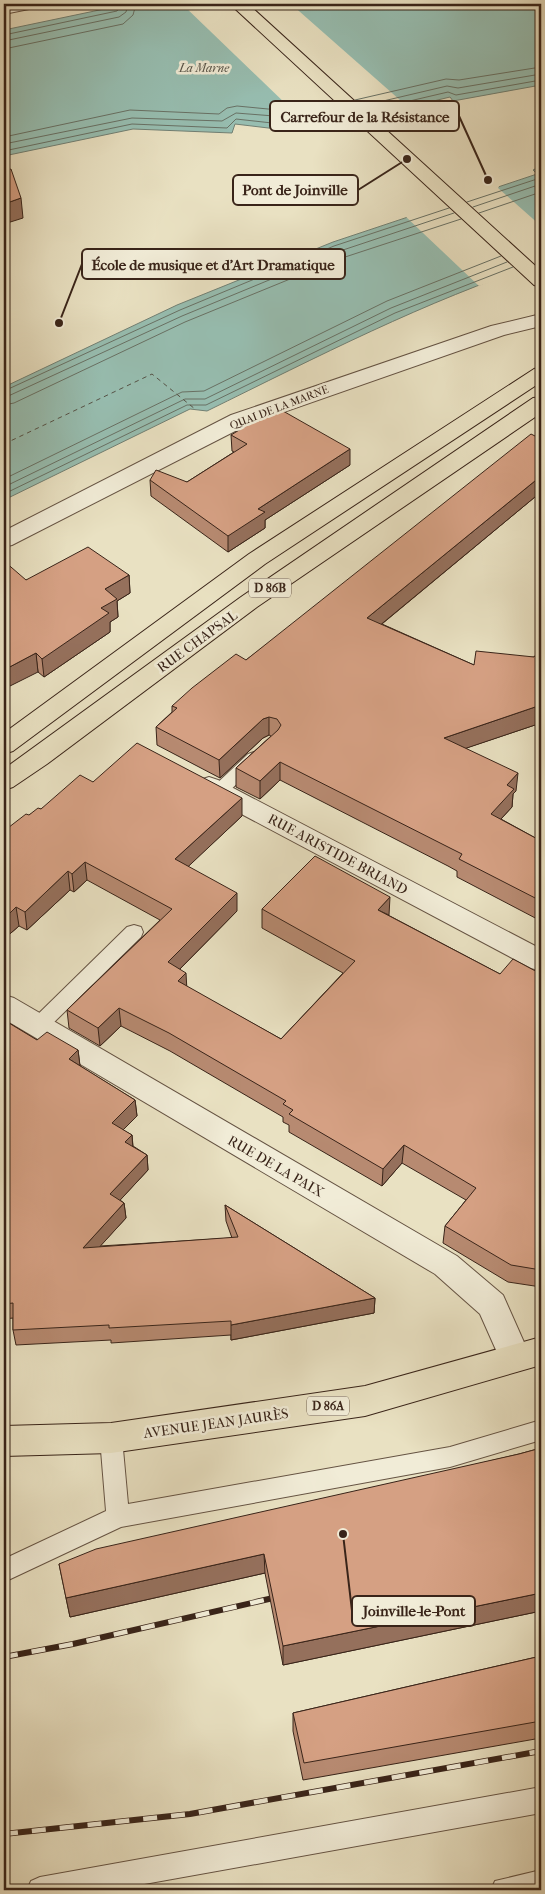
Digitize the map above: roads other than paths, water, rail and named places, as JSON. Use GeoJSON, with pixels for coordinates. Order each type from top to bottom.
{"type":"FeatureCollection","features":[{"type":"Feature","properties":{"kind":"main road"},"geometry":{"type":"LineString","coordinates":[[238,4],[541,281]]}},
{"type":"Feature","properties":{"kind":"main road"},"geometry":{"type":"LineString","coordinates":[[4,745],[257,558],[541,373]]}},
{"type":"Feature","properties":{"kind":"main road","name":"RUE CHAPSAL"},"geometry":{"type":"LineString","coordinates":[[4,780],[38,758],[248,602],[541,403]]}},
{"type":"Feature","properties":{"kind":"main road","name":"AVENUE JEAN JAURÈS"},"geometry":{"type":"LineString","coordinates":[[4,1441],[110,1438],[365,1401],[528,1355]]}},
{"type":"Feature","properties":{"kind":"street"},"geometry":{"type":"LineString","coordinates":[[4,9],[28,4]]}},
{"type":"Feature","properties":{"kind":"street","name":"QUAI DE LA MARNE"},"geometry":{"type":"LineString","coordinates":[[4,540],[239,420],[498,330],[541,320]]}},
{"type":"Feature","properties":{"kind":"street","name":"RUE ARISTIDE BRIAND"},"geometry":{"type":"LineString","coordinates":[[185,773],[541,961]]}},
{"type":"Feature","properties":{"kind":"street","name":"RUE DE LA PAIX"},"geometry":{"type":"LineString","coordinates":[[4,1006],[446,1265],[492,1305],[528,1355]]}},
{"type":"Feature","properties":{"kind":"lane"},"geometry":{"type":"LineString","coordinates":[[219,791],[264,749]]}},
{"type":"Feature","properties":{"kind":"lane"},"geometry":{"type":"LineString","coordinates":[[37,1027],[134,932]]}},
{"type":"Feature","properties":{"kind":"lane"},"geometry":{"type":"LineString","coordinates":[[4,1572],[118,1517],[450,1457],[541,1430]]}},
{"type":"Feature","properties":{"kind":"lane"},"geometry":{"type":"LineString","coordinates":[[110,1438],[118,1517]]}},
{"type":"Feature","properties":{"kind":"lane"},"geometry":{"type":"LineString","coordinates":[[40,1890],[541,1800]]}},
{"type":"Feature","properties":{"kind":"lane"},"geometry":{"type":"LineString","coordinates":[[504,1890],[541,1883]]}},
{"type":"Feature","properties":{"kind":"water","name":"La Marne"},"geometry":{"type":"Polygon","coordinates":[[[128,4],[541,4],[541,85],[453,101],[450,97],[314,130],[285,130],[235,124],[232,133],[133,129],[4,156],[4,30],[128,4]]]}},
{"type":"Feature","properties":{"kind":"water"},"geometry":{"type":"Polygon","coordinates":[[[541,166],[541,263],[413,312],[330,350],[207,411],[190,409],[4,500],[4,387],[177,305],[333,242],[537,174],[533,170],[541,166]]]}},
{"type":"Feature","properties":{"kind":"railway"},"geometry":{"type":"LineString","coordinates":[[4,1657],[73,1644],[282,1596]]}},
{"type":"Feature","properties":{"kind":"railway"},"geometry":{"type":"LineString","coordinates":[[4,1834],[190,1814],[541,1751]]}},
{"type":"Feature","properties":{"kind":"place","name":"Pont de Joinville"},"geometry":{"type":"Point","coordinates":[407,159]}},
{"type":"Feature","properties":{"kind":"place","name":"Carrefour de la Résistance"},"geometry":{"type":"Point","coordinates":[488,180]}},
{"type":"Feature","properties":{"kind":"place","name":"École de musique et d’Art Dramatique"},"geometry":{"type":"Point","coordinates":[59,323]}},
{"type":"Feature","properties":{"kind":"place","name":"Joinville-le-Pont"},"geometry":{"type":"Point","coordinates":[343,1534]}}]}
